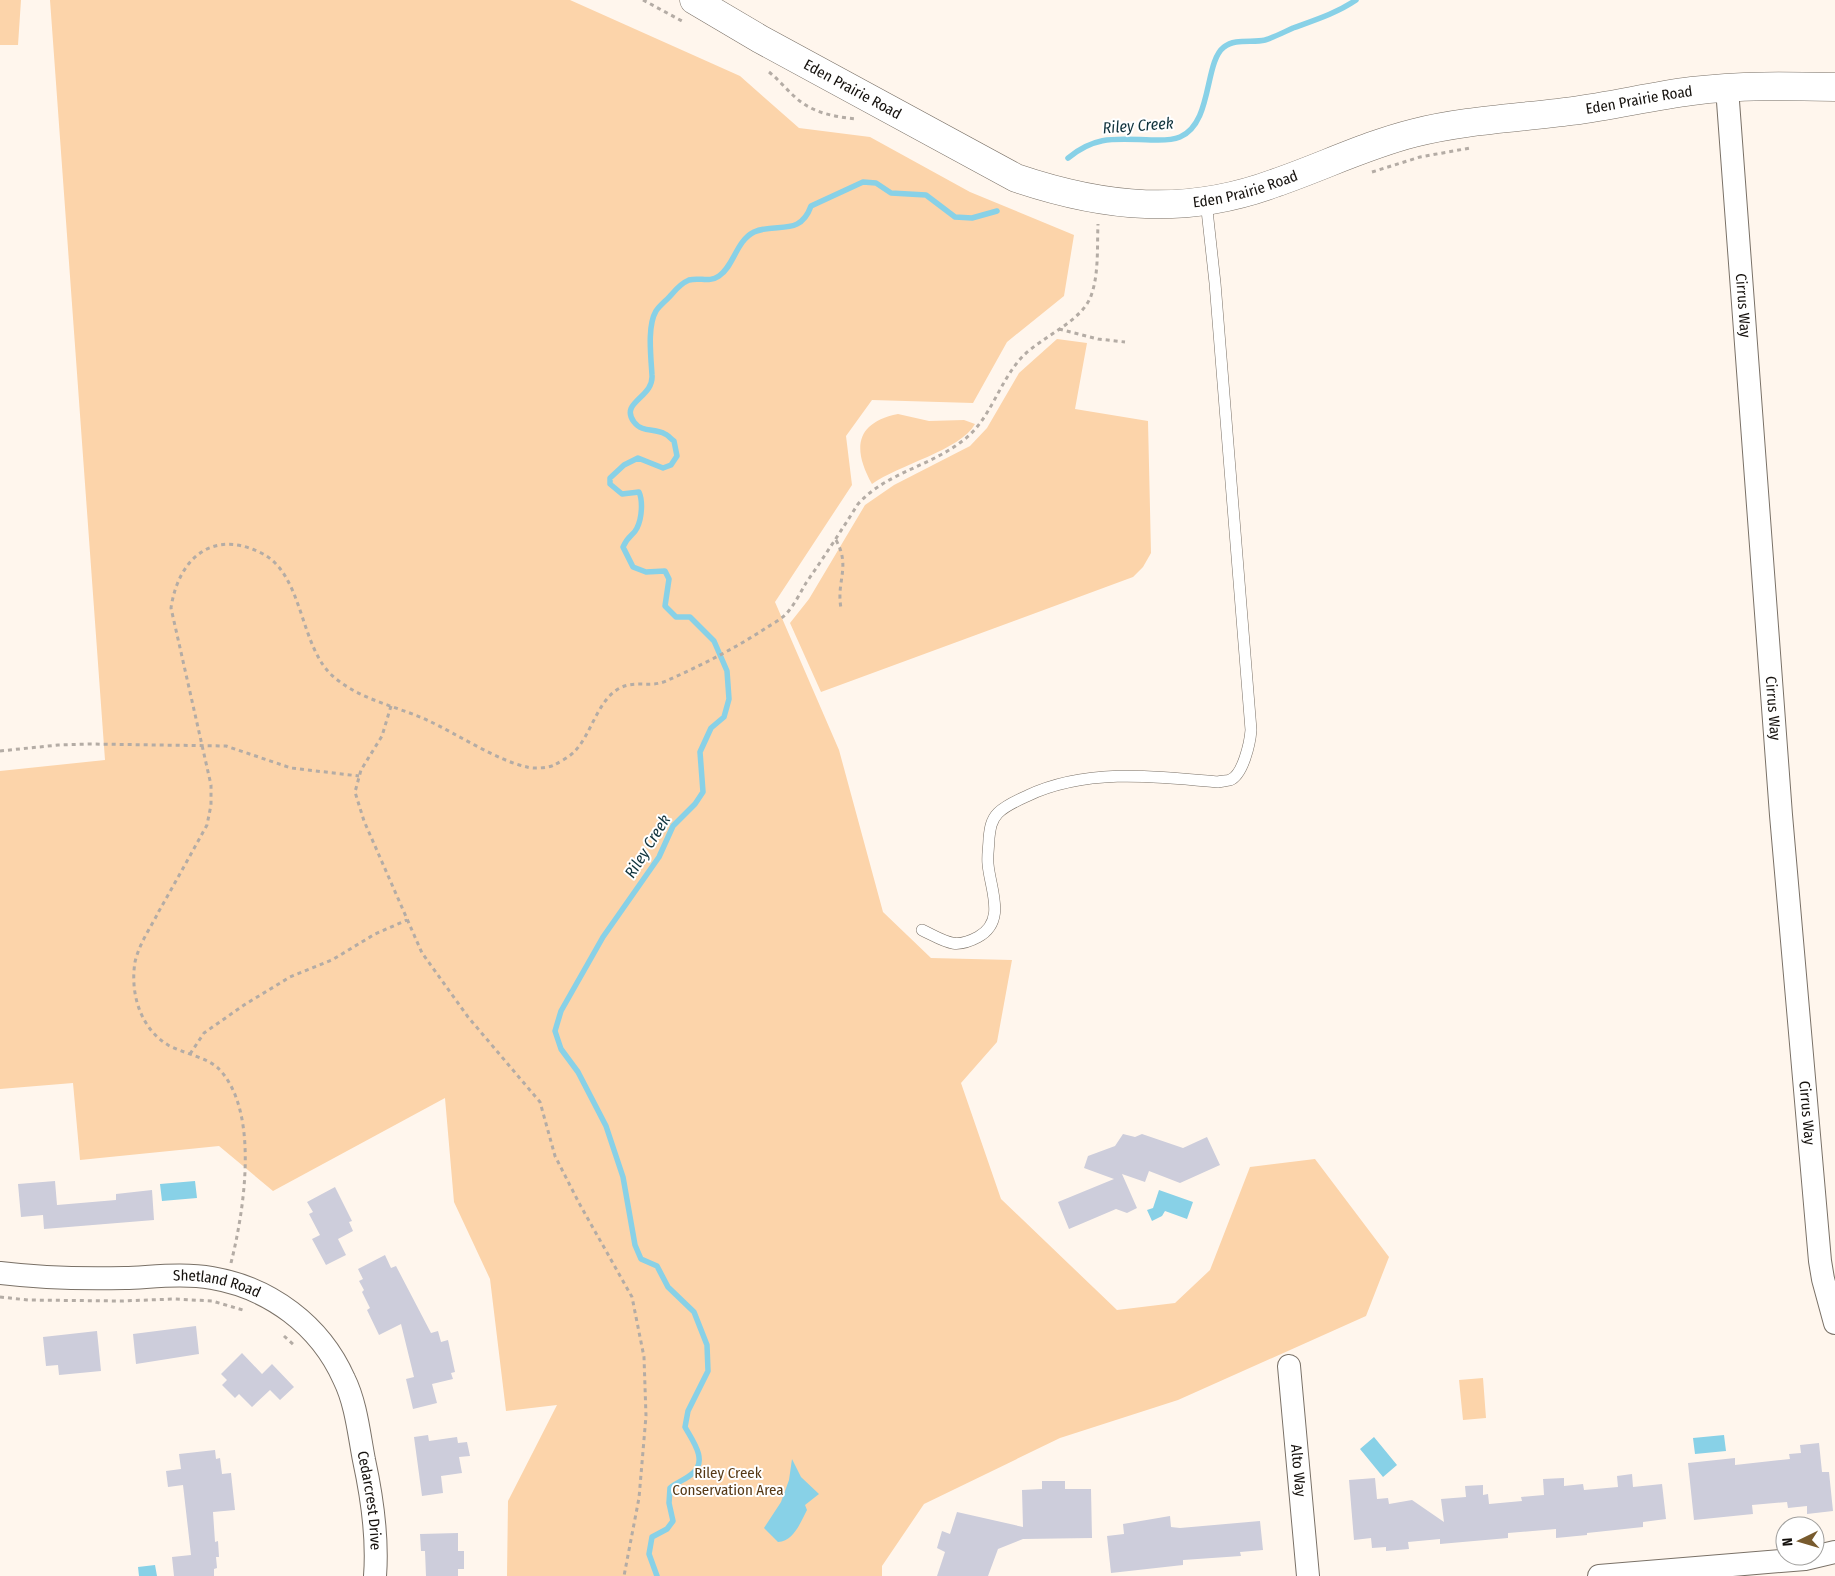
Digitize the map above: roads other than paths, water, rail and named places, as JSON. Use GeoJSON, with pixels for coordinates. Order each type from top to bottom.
{"type":"FeatureCollection","features":[{"type":"Feature","properties":{"kind":"street","name":"Eden Prairie Road"},"geometry":{"type":"LineString","coordinates":[[690,11],[760,39],[1016,178],[1055,191],[1095,200],[1132,205],[1206,201],[1274,184],[1344,155],[1414,132],[1606,106],[1692,91],[1727,88],[1835,87]]}},
{"type":"Feature","properties":{"kind":"street","name":"Cirrus Way"},"geometry":{"type":"LineString","coordinates":[[1727,88],[1781,815],[1822,1270],[1835,1324]]}},
{"type":"Feature","properties":{"kind":"street","name":"Shetland Road"},"geometry":{"type":"LineString","coordinates":[[0,1273],[90,1278],[184,1275],[227,1281],[251,1288],[281,1304],[307,1324],[330,1351],[345,1380],[357,1425]]}},
{"type":"Feature","properties":{"kind":"street","name":"Alto Way"},"geometry":{"type":"LineString","coordinates":[[1289,1366],[1308,1576]]}},
{"type":"Feature","properties":{"kind":"street","name":"Cedarcrest Drive"},"geometry":{"type":"LineString","coordinates":[[357,1425],[370,1486],[377,1551],[375,1576]]}},
{"type":"Feature","properties":{"kind":"street"},"geometry":{"type":"LineString","coordinates":[[1599,1576],[1745,1570],[1835,1552]]}},
{"type":"Feature","properties":{"kind":"lane"},"geometry":{"type":"LineString","coordinates":[[922,930],[951,944],[961,944],[985,933],[993,921],[996,905],[988,864],[990,827],[997,814],[1019,800],[1046,786],[1116,776],[1218,782],[1231,780],[1237,774],[1250,746],[1251,730],[1215,284],[1206,201]]}},
{"type":"Feature","properties":{"kind":"water"},"geometry":{"type":"Polygon","coordinates":[[[195,1181],[197,1198],[162,1201],[160,1184],[195,1181]]]}},
{"type":"Feature","properties":{"kind":"water"},"geometry":{"type":"Polygon","coordinates":[[[1159,1190],[1193,1202],[1187,1219],[1165,1211],[1162,1216],[1152,1221],[1147,1210],[1153,1208],[1159,1190]]]}},
{"type":"Feature","properties":{"kind":"water"},"geometry":{"type":"Polygon","coordinates":[[[1724,1435],[1726,1451],[1695,1454],[1693,1438],[1724,1435]]]}},
{"type":"Feature","properties":{"kind":"water"},"geometry":{"type":"Polygon","coordinates":[[[1374,1437],[1397,1465],[1383,1477],[1360,1449],[1374,1437]]]}},
{"type":"Feature","properties":{"kind":"water"},"geometry":{"type":"Polygon","coordinates":[[[792,1459],[801,1477],[819,1494],[805,1505],[807,1510],[792,1535],[784,1541],[778,1542],[764,1528],[781,1502],[789,1480],[792,1459]]]}},
{"type":"Feature","properties":{"kind":"water"},"geometry":{"type":"Polygon","coordinates":[[[155,1565],[157,1576],[139,1576],[138,1567],[155,1565]]]}},
{"type":"Feature","properties":{"kind":"waterway","name":"Riley Creek"},"geometry":{"type":"LineString","coordinates":[[1068,158],[1088,145],[1107,140],[1166,140],[1180,137],[1191,130],[1198,119],[1213,65],[1224,47],[1228,44],[1244,41],[1269,39],[1334,12],[1356,0]]}},
{"type":"Feature","properties":{"kind":"waterway","name":"Riley Creek"},"geometry":{"type":"LineString","coordinates":[[657,1576],[649,1554],[652,1537],[667,1529],[673,1521],[669,1503],[670,1488],[693,1473],[699,1462],[695,1444],[685,1427],[688,1411],[708,1371],[707,1345],[694,1312],[668,1287],[657,1266],[641,1259],[635,1245],[623,1177],[606,1126],[578,1072],[561,1049],[555,1031],[561,1011],[603,937],[659,857],[673,826],[695,804],[703,792],[700,752],[711,728],[724,717],[729,699],[727,671],[714,641],[690,617],[676,617],[665,606],[669,579],[665,571],[646,572],[633,567],[623,547],[639,524],[641,510],[639,492],[622,494],[610,484],[610,478],[624,465],[638,458],[663,468],[671,465],[677,456],[674,441],[661,432],[641,428],[634,422],[631,415],[631,409],[634,404],[651,383],[650,351],[653,317],[659,307],[684,283],[693,279],[712,279],[724,272],[748,236],[763,229],[787,227],[801,222],[811,206],[863,182],[876,183],[891,193],[926,195],[955,217],[972,218],[997,211]]}},
{"type":"Feature","properties":{"kind":"park label","name":"Riley Creek Conservation Area"},"geometry":{"type":"Point","coordinates":[728,1482]}}]}
